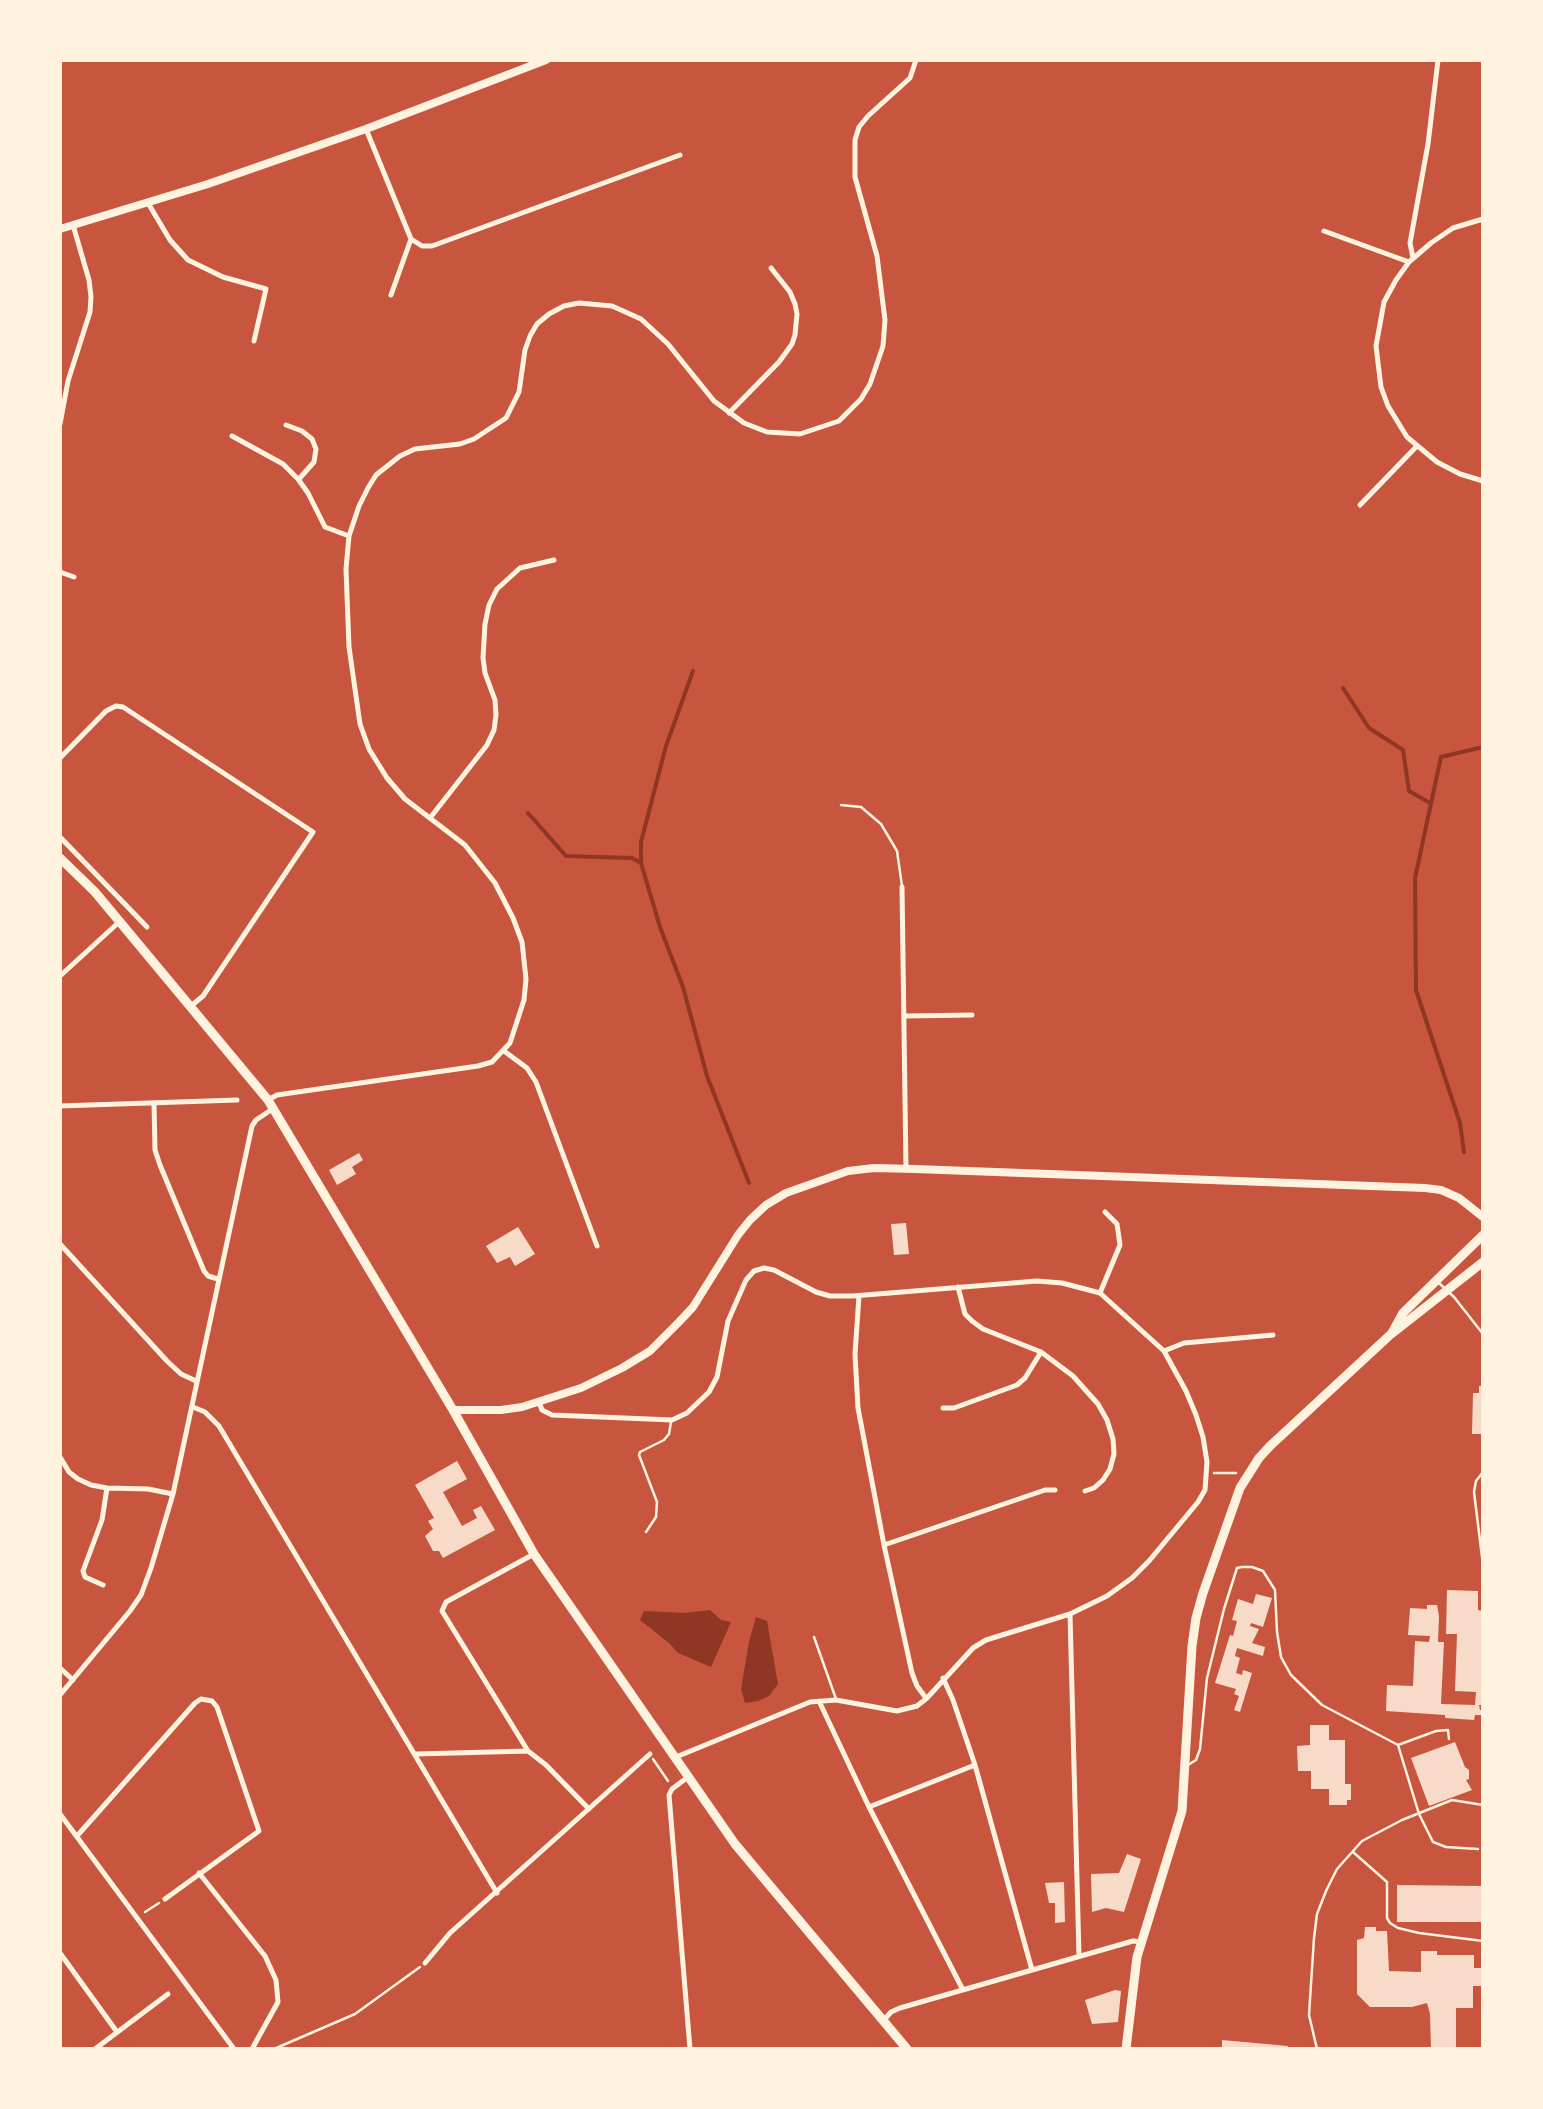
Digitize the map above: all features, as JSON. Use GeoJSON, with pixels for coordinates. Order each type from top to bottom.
{"type":"FeatureCollection","features":[{"type":"Feature","properties":{"kind":"main road"},"geometry":{"type":"LineString","coordinates":[[60,858],[96,892],[271,1104],[534,1554],[736,1844],[908,2049]]}},
{"type":"Feature","properties":{"kind":"main road"},"geometry":{"type":"LineString","coordinates":[[1390,1336],[1403,1314],[1483,1236]]}},
{"type":"Feature","properties":{"kind":"main road"},"geometry":{"type":"LineString","coordinates":[[1126,2049],[1141,1942],[1182,1811],[1196,1618],[1240,1488],[1270,1446],[1390,1336],[1483,1262]]}},
{"type":"Feature","properties":{"kind":"street"},"geometry":{"type":"LineString","coordinates":[[60,229],[366,129],[546,60]]}},
{"type":"Feature","properties":{"kind":"street"},"geometry":{"type":"LineString","coordinates":[[60,1694],[141,1595],[162,1536],[256,1120],[276,1096],[492,1062],[516,1030],[524,1000],[522,942],[495,883],[464,845],[405,799],[386,778],[369,750],[360,724],[347,616],[346,568],[349,536],[368,488],[388,464],[415,449],[460,444],[506,418],[519,392],[525,350],[537,324],[564,306],[579,302],[630,312],[641,319],[668,344],[714,401],[744,423],[767,432],[800,434],[838,421],[861,399],[870,384],[883,346],[885,320],[877,256],[855,177],[855,140],[868,116],[910,78],[916,60]]}},
{"type":"Feature","properties":{"kind":"street"},"geometry":{"type":"LineString","coordinates":[[1411,260],[1410,243],[1438,60]]}},
{"type":"Feature","properties":{"kind":"street"},"geometry":{"type":"LineString","coordinates":[[366,129],[411,239],[422,246],[432,246],[680,155]]}},
{"type":"Feature","properties":{"kind":"street"},"geometry":{"type":"LineString","coordinates":[[148,203],[170,240],[188,260],[223,278],[266,289],[254,340]]}},
{"type":"Feature","properties":{"kind":"street"},"geometry":{"type":"LineString","coordinates":[[1483,219],[1454,228],[1411,260],[1384,302],[1376,346],[1376,366],[1396,423],[1416,447],[1436,462],[1483,481]]}},
{"type":"Feature","properties":{"kind":"street"},"geometry":{"type":"LineString","coordinates":[[60,424],[91,297],[73,225]]}},
{"type":"Feature","properties":{"kind":"street"},"geometry":{"type":"LineString","coordinates":[[1324,231],[1411,260]]}},
{"type":"Feature","properties":{"kind":"street"},"geometry":{"type":"LineString","coordinates":[[391,295],[411,239]]}},
{"type":"Feature","properties":{"kind":"street"},"geometry":{"type":"LineString","coordinates":[[729,414],[779,362],[795,335],[797,324],[790,292],[771,268]]}},
{"type":"Feature","properties":{"kind":"street"},"geometry":{"type":"LineString","coordinates":[[286,425],[302,431],[316,448],[314,462],[298,479]]}},
{"type":"Feature","properties":{"kind":"street"},"geometry":{"type":"LineString","coordinates":[[232,436],[283,464],[298,479],[326,527],[349,536]]}},
{"type":"Feature","properties":{"kind":"street"},"geometry":{"type":"LineString","coordinates":[[1360,505],[1416,447]]}},
{"type":"Feature","properties":{"kind":"street"},"geometry":{"type":"LineString","coordinates":[[430,818],[487,745],[494,730],[495,700],[483,658],[485,624],[497,588],[520,568],[554,560]]}},
{"type":"Feature","properties":{"kind":"street"},"geometry":{"type":"LineString","coordinates":[[60,572],[74,577]]}},
{"type":"Feature","properties":{"kind":"street"},"geometry":{"type":"LineString","coordinates":[[60,758],[106,712],[123,707],[312,832],[204,996],[191,1006]]}},
{"type":"Feature","properties":{"kind":"street"},"geometry":{"type":"LineString","coordinates":[[60,838],[147,927]]}},
{"type":"Feature","properties":{"kind":"street"},"geometry":{"type":"LineString","coordinates":[[902,886],[906,1169]]}},
{"type":"Feature","properties":{"kind":"street"},"geometry":{"type":"LineString","coordinates":[[60,976],[120,921]]}},
{"type":"Feature","properties":{"kind":"street"},"geometry":{"type":"LineString","coordinates":[[904,1016],[972,1015]]}},
{"type":"Feature","properties":{"kind":"street"},"geometry":{"type":"LineString","coordinates":[[504,1051],[527,1068],[536,1082],[596,1246]]}},
{"type":"Feature","properties":{"kind":"street"},"geometry":{"type":"LineString","coordinates":[[60,1106],[237,1100]]}},
{"type":"Feature","properties":{"kind":"street"},"geometry":{"type":"LineString","coordinates":[[154,1104],[155,1150],[160,1164],[204,1271],[218,1279]]}},
{"type":"Feature","properties":{"kind":"street"},"geometry":{"type":"LineString","coordinates":[[452,1410],[501,1410],[539,1402],[609,1376],[650,1351],[693,1307],[738,1234],[766,1205],[786,1193],[848,1171],[906,1169],[1435,1189],[1459,1198],[1483,1216]]}},
{"type":"Feature","properties":{"kind":"street"},"geometry":{"type":"LineString","coordinates":[[1100,1293],[1120,1245],[1117,1224],[1105,1212]]}},
{"type":"Feature","properties":{"kind":"street"},"geometry":{"type":"LineString","coordinates":[[60,1244],[167,1361],[196,1381]]}},
{"type":"Feature","properties":{"kind":"street"},"geometry":{"type":"LineString","coordinates":[[539,1402],[542,1410],[552,1415],[672,1420],[687,1413],[710,1392],[717,1377],[728,1322],[746,1280],[754,1271],[764,1268],[830,1296],[1037,1281],[1100,1293],[1164,1351],[1196,1415],[1203,1437],[1205,1490],[1149,1562],[1106,1596],[1070,1614],[986,1640],[960,1658],[917,1706],[897,1710],[836,1700],[810,1702],[676,1757]]}},
{"type":"Feature","properties":{"kind":"street"},"geometry":{"type":"LineString","coordinates":[[958,1286],[965,1314],[972,1321],[1042,1352],[1087,1390],[1107,1420],[1114,1454],[1110,1469],[1103,1480],[1085,1492]]}},
{"type":"Feature","properties":{"kind":"street"},"geometry":{"type":"LineString","coordinates":[[859,1296],[855,1382],[912,1673],[927,1698]]}},
{"type":"Feature","properties":{"kind":"street"},"geometry":{"type":"LineString","coordinates":[[1164,1351],[1184,1343],[1272,1335]]}},
{"type":"Feature","properties":{"kind":"street"},"geometry":{"type":"LineString","coordinates":[[943,1408],[954,1408],[1017,1385],[1042,1352]]}},
{"type":"Feature","properties":{"kind":"street"},"geometry":{"type":"LineString","coordinates":[[192,1406],[219,1426],[497,1893]]}},
{"type":"Feature","properties":{"kind":"street"},"geometry":{"type":"LineString","coordinates":[[60,1458],[78,1479],[107,1488],[173,1494]]}},
{"type":"Feature","properties":{"kind":"street"},"geometry":{"type":"LineString","coordinates":[[103,1586],[85,1577],[83,1571],[102,1520],[107,1488]]}},
{"type":"Feature","properties":{"kind":"street"},"geometry":{"type":"LineString","coordinates":[[884,1545],[1045,1490],[1055,1490]]}},
{"type":"Feature","properties":{"kind":"street"},"geometry":{"type":"LineString","coordinates":[[534,1554],[446,1602],[442,1611],[528,1751],[589,1809]]}},
{"type":"Feature","properties":{"kind":"street"},"geometry":{"type":"LineString","coordinates":[[1070,1614],[1079,1956]]}},
{"type":"Feature","properties":{"kind":"street"},"geometry":{"type":"LineString","coordinates":[[60,1668],[72,1680]]}},
{"type":"Feature","properties":{"kind":"street"},"geometry":{"type":"LineString","coordinates":[[943,1678],[975,1765],[1032,1970]]}},
{"type":"Feature","properties":{"kind":"street"},"geometry":{"type":"LineString","coordinates":[[78,1836],[195,1704],[201,1699],[212,1701],[259,1831],[165,1899]]}},
{"type":"Feature","properties":{"kind":"street"},"geometry":{"type":"LineString","coordinates":[[819,1701],[962,1990]]}},
{"type":"Feature","properties":{"kind":"street"},"geometry":{"type":"LineString","coordinates":[[414,1754],[528,1751]]}},
{"type":"Feature","properties":{"kind":"street"},"geometry":{"type":"LineString","coordinates":[[425,1962],[450,1933],[650,1754]]}},
{"type":"Feature","properties":{"kind":"street"},"geometry":{"type":"LineString","coordinates":[[870,1807],[975,1765]]}},
{"type":"Feature","properties":{"kind":"street"},"geometry":{"type":"LineString","coordinates":[[690,1776],[669,1794],[690,2049]]}},
{"type":"Feature","properties":{"kind":"street"},"geometry":{"type":"LineString","coordinates":[[60,1814],[234,2049]]}},
{"type":"Feature","properties":{"kind":"street"},"geometry":{"type":"LineString","coordinates":[[200,1874],[265,1956],[276,1980],[278,2002],[252,2049]]}},
{"type":"Feature","properties":{"kind":"street"},"geometry":{"type":"LineString","coordinates":[[884,2020],[896,2010],[1079,1956],[1141,1942]]}},
{"type":"Feature","properties":{"kind":"street"},"geometry":{"type":"LineString","coordinates":[[60,1953],[117,2032]]}},
{"type":"Feature","properties":{"kind":"street"},"geometry":{"type":"LineString","coordinates":[[95,2049],[168,1994]]}},
{"type":"Feature","properties":{"kind":"lane"},"geometry":{"type":"LineString","coordinates":[[841,805],[861,807],[880,824],[898,851],[902,886]]}},
{"type":"Feature","properties":{"kind":"lane"},"geometry":{"type":"LineString","coordinates":[[1435,1280],[1483,1334]]}},
{"type":"Feature","properties":{"kind":"lane"},"geometry":{"type":"LineString","coordinates":[[646,1532],[656,1518],[657,1502],[639,1454],[664,1440],[672,1420]]}},
{"type":"Feature","properties":{"kind":"lane"},"geometry":{"type":"LineString","coordinates":[[1483,1472],[1474,1492],[1483,1564]]}},
{"type":"Feature","properties":{"kind":"lane"},"geometry":{"type":"LineString","coordinates":[[1186,1766],[1196,1760],[1200,1749],[1207,1678],[1237,1568],[1252,1567],[1263,1571],[1274,1590],[1281,1656],[1291,1676],[1322,1705],[1398,1744],[1433,1842],[1438,1846],[1478,1849]]}},
{"type":"Feature","properties":{"kind":"lane"},"geometry":{"type":"LineString","coordinates":[[814,1637],[836,1700]]}},
{"type":"Feature","properties":{"kind":"lane"},"geometry":{"type":"LineString","coordinates":[[1398,1744],[1436,1731],[1448,1730],[1449,1739]]}},
{"type":"Feature","properties":{"kind":"lane"},"geometry":{"type":"LineString","coordinates":[[1317,2049],[1309,2014],[1317,1914],[1337,1869],[1373,1834],[1452,1800],[1483,1805]]}},
{"type":"Feature","properties":{"kind":"lane"},"geometry":{"type":"LineString","coordinates":[[1352,1851],[1387,1882],[1390,1923],[1419,1933],[1483,1942]]}},
{"type":"Feature","properties":{"kind":"path"},"geometry":{"type":"LineString","coordinates":[[1207,1474],[1249,1472]]}},
{"type":"Feature","properties":{"kind":"path"},"geometry":{"type":"LineString","coordinates":[[650,1754],[672,1789]]}},
{"type":"Feature","properties":{"kind":"path"},"geometry":{"type":"LineString","coordinates":[[138,1917],[165,1899]]}},
{"type":"Feature","properties":{"kind":"path"},"geometry":{"type":"LineString","coordinates":[[274,2049],[355,2014],[425,1962]]}},
{"type":"Feature","properties":{"kind":"shaded area"},"geometry":{"type":"Polygon","coordinates":[[[710,1610],[721,1620],[731,1622],[711,1667],[678,1653],[640,1620],[644,1611],[710,1610]]]}},
{"type":"Feature","properties":{"kind":"shaded area"},"geometry":{"type":"Polygon","coordinates":[[[756,1617],[767,1621],[778,1684],[769,1696],[745,1703],[741,1689],[756,1617]]]}},
{"type":"Feature","properties":{"kind":"building"},"geometry":{"type":"Polygon","coordinates":[[[359,1153],[363,1160],[352,1167],[356,1174],[337,1185],[329,1170],[359,1153]]]}},
{"type":"Feature","properties":{"kind":"building"},"geometry":{"type":"Polygon","coordinates":[[[906,1223],[909,1254],[894,1255],[891,1224],[906,1223]]]}},
{"type":"Feature","properties":{"kind":"building"},"geometry":{"type":"Polygon","coordinates":[[[518,1227],[535,1254],[515,1266],[510,1257],[497,1263],[486,1246],[518,1227]]]}},
{"type":"Feature","properties":{"kind":"building"},"geometry":{"type":"Polygon","coordinates":[[[1479,1386],[1483,1386],[1483,1434],[1472,1434],[1473,1393],[1479,1393],[1479,1386]]]}},
{"type":"Feature","properties":{"kind":"building"},"geometry":{"type":"Polygon","coordinates":[[[457,1461],[467,1479],[443,1492],[462,1526],[477,1518],[473,1510],[481,1506],[495,1530],[443,1558],[439,1551],[433,1551],[425,1536],[433,1529],[428,1521],[434,1518],[415,1485],[457,1461]]]}},
{"type":"Feature","properties":{"kind":"building"},"geometry":{"type":"Polygon","coordinates":[[[1447,1590],[1478,1591],[1478,1610],[1483,1611],[1483,1705],[1479,1705],[1483,1715],[1475,1715],[1474,1720],[1386,1711],[1387,1685],[1413,1686],[1415,1641],[1429,1642],[1430,1636],[1408,1635],[1410,1608],[1427,1609],[1427,1605],[1437,1605],[1438,1642],[1444,1642],[1441,1704],[1475,1705],[1476,1692],[1455,1691],[1457,1634],[1446,1634],[1447,1590]]]}},
{"type":"Feature","properties":{"kind":"building"},"geometry":{"type":"Polygon","coordinates":[[[1256,1594],[1272,1598],[1263,1627],[1251,1623],[1250,1626],[1259,1629],[1252,1643],[1265,1647],[1263,1656],[1237,1648],[1235,1656],[1240,1658],[1236,1673],[1252,1673],[1240,1712],[1234,1710],[1239,1696],[1234,1694],[1236,1689],[1215,1683],[1230,1635],[1233,1636],[1237,1621],[1232,1620],[1238,1599],[1253,1604],[1256,1594]]]}},
{"type":"Feature","properties":{"kind":"building"},"geometry":{"type":"Polygon","coordinates":[[[1310,1725],[1329,1725],[1329,1740],[1345,1740],[1345,1784],[1351,1784],[1347,1805],[1329,1805],[1329,1789],[1311,1789],[1311,1771],[1298,1771],[1297,1746],[1310,1745],[1310,1725]]]}},
{"type":"Feature","properties":{"kind":"building"},"geometry":{"type":"Polygon","coordinates":[[[1455,1742],[1469,1770],[1466,1780],[1472,1790],[1429,1806],[1411,1758],[1455,1742]]]}},
{"type":"Feature","properties":{"kind":"building"},"geometry":{"type":"Polygon","coordinates":[[[1127,1854],[1141,1859],[1124,1912],[1106,1908],[1092,1912],[1091,1874],[1119,1873],[1127,1854]]]}},
{"type":"Feature","properties":{"kind":"building"},"geometry":{"type":"Polygon","coordinates":[[[1064,1882],[1065,1922],[1055,1923],[1055,1903],[1049,1903],[1045,1883],[1064,1882]]]}},
{"type":"Feature","properties":{"kind":"building"},"geometry":{"type":"Polygon","coordinates":[[[1397,1885],[1483,1886],[1483,1922],[1397,1922],[1397,1885]]]}},
{"type":"Feature","properties":{"kind":"building"},"geometry":{"type":"Polygon","coordinates":[[[1365,1927],[1387,1931],[1389,1971],[1421,1972],[1421,1951],[1474,1955],[1474,1968],[1483,1968],[1483,1986],[1473,1986],[1473,2008],[1456,2008],[1456,2049],[1431,2049],[1427,2003],[1370,2007],[1357,1994],[1357,1940],[1364,1938],[1365,1927]]]}},
{"type":"Feature","properties":{"kind":"building"},"geometry":{"type":"Polygon","coordinates":[[[1121,1991],[1118,2022],[1092,2024],[1085,2000],[1121,1991]]]}},
{"type":"Feature","properties":{"kind":"building"},"geometry":{"type":"Polygon","coordinates":[[[1222,2040],[1288,2046],[1222,2049],[1222,2040]]]}},
{"type":"Feature","properties":{"kind":"waterway"},"geometry":{"type":"LineString","coordinates":[[693,671],[666,746],[641,842],[641,863],[683,987],[707,1076],[749,1183]]}},
{"type":"Feature","properties":{"kind":"waterway"},"geometry":{"type":"LineString","coordinates":[[1343,688],[1369,728],[1403,750],[1409,791],[1430,803]]}},
{"type":"Feature","properties":{"kind":"waterway"},"geometry":{"type":"LineString","coordinates":[[1464,1152],[1460,1123],[1416,990],[1415,878],[1441,757],[1483,747]]}},
{"type":"Feature","properties":{"kind":"waterway"},"geometry":{"type":"LineString","coordinates":[[528,813],[566,856],[632,858],[641,863]]}}]}
